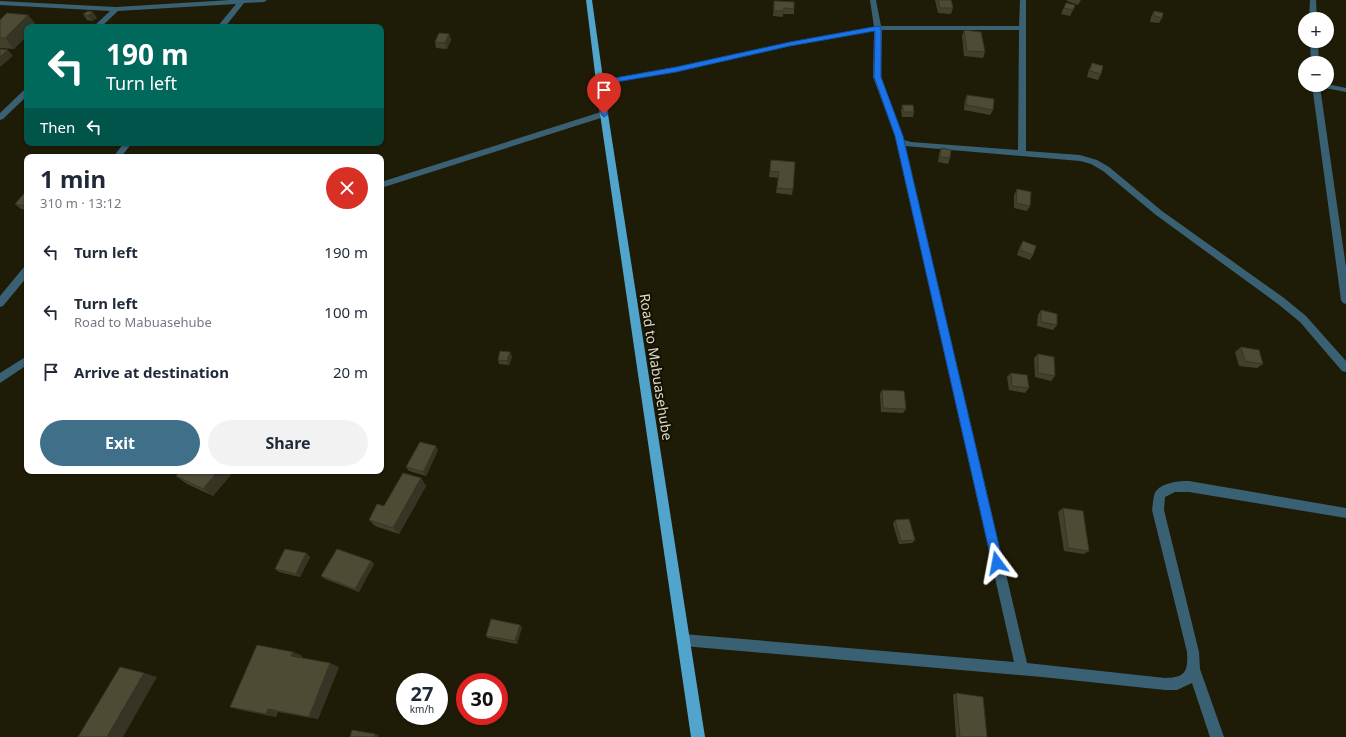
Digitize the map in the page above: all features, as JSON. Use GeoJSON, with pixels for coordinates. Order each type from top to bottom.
{"type":"FeatureCollection","features":[{"type":"Feature","properties":{"kind":"main road","name":"Road to Mabuasehube"},"geometry":{"type":"LineString","coordinates":[[589,0],[604,114],[698,737]]}},
{"type":"Feature","properties":{"kind":"street"},"geometry":{"type":"LineString","coordinates":[[0,3],[116,9],[264,0]]}},
{"type":"Feature","properties":{"kind":"street"},"geometry":{"type":"LineString","coordinates":[[873,0],[878,28],[877,77],[900,142],[1022,669]]}},
{"type":"Feature","properties":{"kind":"street"},"geometry":{"type":"LineString","coordinates":[[1022,153],[1023,0]]}},
{"type":"Feature","properties":{"kind":"street"},"geometry":{"type":"LineString","coordinates":[[1312,0],[1313,12]]}},
{"type":"Feature","properties":{"kind":"street"},"geometry":{"type":"LineString","coordinates":[[223,24],[241,2]]}},
{"type":"Feature","properties":{"kind":"street"},"geometry":{"type":"LineString","coordinates":[[100,24],[116,9]]}},
{"type":"Feature","properties":{"kind":"street"},"geometry":{"type":"LineString","coordinates":[[600,82],[676,70],[790,44],[878,28],[1023,28]]}},
{"type":"Feature","properties":{"kind":"street"},"geometry":{"type":"LineString","coordinates":[[1334,88],[1346,90]]}},
{"type":"Feature","properties":{"kind":"street"},"geometry":{"type":"LineString","coordinates":[[1317,92],[1346,300]]}},
{"type":"Feature","properties":{"kind":"street"},"geometry":{"type":"LineString","coordinates":[[0,116],[24,95]]}},
{"type":"Feature","properties":{"kind":"street"},"geometry":{"type":"LineString","coordinates":[[384,184],[604,114]]}},
{"type":"Feature","properties":{"kind":"street"},"geometry":{"type":"LineString","coordinates":[[900,142],[911,145],[1080,158],[1094,162],[1106,169],[1159,212],[1304,319],[1346,368]]}},
{"type":"Feature","properties":{"kind":"street"},"geometry":{"type":"LineString","coordinates":[[119,154],[126,146]]}},
{"type":"Feature","properties":{"kind":"street"},"geometry":{"type":"LineString","coordinates":[[0,303],[24,274]]}},
{"type":"Feature","properties":{"kind":"street"},"geometry":{"type":"LineString","coordinates":[[0,379],[24,362]]}},
{"type":"Feature","properties":{"kind":"street"},"geometry":{"type":"LineString","coordinates":[[1216,737],[1194,669],[1193,652],[1188,629],[1158,510],[1160,494],[1168,488],[1187,486],[1346,513]]}},
{"type":"Feature","properties":{"kind":"street"},"geometry":{"type":"LineString","coordinates":[[683,640],[1177,684],[1188,678],[1194,669]]}},
{"type":"Feature","properties":{"kind":"building"},"geometry":{"type":"Polygon","coordinates":[[[938,0],[951,0],[953,8],[940,8],[938,0]]]}},
{"type":"Feature","properties":{"kind":"building"},"geometry":{"type":"Polygon","coordinates":[[[774,1],[794,2],[794,9],[784,8],[784,11],[774,11],[774,1]]]}},
{"type":"Feature","properties":{"kind":"building"},"geometry":{"type":"Polygon","coordinates":[[[1066,3],[1075,5],[1073,10],[1064,8],[1066,3]]]}},
{"type":"Feature","properties":{"kind":"building"},"geometry":{"type":"Polygon","coordinates":[[[88,11],[93,12],[88,16],[83,14],[88,11]]]}},
{"type":"Feature","properties":{"kind":"building"},"geometry":{"type":"Polygon","coordinates":[[[1154,11],[1163,13],[1162,18],[1154,16],[1154,11]]]}},
{"type":"Feature","properties":{"kind":"building"},"geometry":{"type":"Polygon","coordinates":[[[7,13],[28,15],[5,38],[0,38],[0,20],[7,13]]]}},
{"type":"Feature","properties":{"kind":"building"},"geometry":{"type":"Polygon","coordinates":[[[964,30],[981,32],[985,52],[967,51],[964,30]]]}},
{"type":"Feature","properties":{"kind":"building"},"geometry":{"type":"Polygon","coordinates":[[[439,33],[449,34],[445,43],[435,42],[439,33]]]}},
{"type":"Feature","properties":{"kind":"building"},"geometry":{"type":"Polygon","coordinates":[[[0,49],[8,50],[0,57],[0,49]]]}},
{"type":"Feature","properties":{"kind":"building"},"geometry":{"type":"Polygon","coordinates":[[[1092,63],[1103,66],[1101,74],[1090,71],[1092,63]]]}},
{"type":"Feature","properties":{"kind":"building"},"geometry":{"type":"Polygon","coordinates":[[[967,95],[994,99],[993,110],[966,105],[967,95]]]}},
{"type":"Feature","properties":{"kind":"building"},"geometry":{"type":"Polygon","coordinates":[[[902,105],[913,105],[914,112],[904,112],[902,105]]]}},
{"type":"Feature","properties":{"kind":"building"},"geometry":{"type":"Polygon","coordinates":[[[941,148],[951,150],[950,158],[940,157],[941,148]]]}},
{"type":"Feature","properties":{"kind":"building"},"geometry":{"type":"Polygon","coordinates":[[[771,160],[795,162],[793,189],[777,188],[779,172],[770,171],[771,160]]]}},
{"type":"Feature","properties":{"kind":"building"},"geometry":{"type":"Polygon","coordinates":[[[1017,189],[1031,192],[1030,206],[1016,203],[1017,189]]]}},
{"type":"Feature","properties":{"kind":"building"},"geometry":{"type":"Polygon","coordinates":[[[24,194],[24,206],[15,204],[24,194]]]}},
{"type":"Feature","properties":{"kind":"building"},"geometry":{"type":"Polygon","coordinates":[[[1023,241],[1036,246],[1033,255],[1020,250],[1023,241]]]}},
{"type":"Feature","properties":{"kind":"building"},"geometry":{"type":"Polygon","coordinates":[[[1041,310],[1057,314],[1057,325],[1041,322],[1041,310]]]}},
{"type":"Feature","properties":{"kind":"building"},"geometry":{"type":"Polygon","coordinates":[[[1241,347],[1259,350],[1263,364],[1245,361],[1241,347]]]}},
{"type":"Feature","properties":{"kind":"building"},"geometry":{"type":"Polygon","coordinates":[[[500,351],[510,352],[507,361],[498,360],[500,351]]]}},
{"type":"Feature","properties":{"kind":"building"},"geometry":{"type":"Polygon","coordinates":[[[1038,354],[1054,357],[1055,376],[1038,373],[1038,354]]]}},
{"type":"Feature","properties":{"kind":"building"},"geometry":{"type":"Polygon","coordinates":[[[1011,373],[1027,375],[1029,388],[1012,386],[1011,373]]]}},
{"type":"Feature","properties":{"kind":"building"},"geometry":{"type":"Polygon","coordinates":[[[882,390],[904,391],[906,409],[883,408],[882,390]]]}},
{"type":"Feature","properties":{"kind":"building"},"geometry":{"type":"Polygon","coordinates":[[[420,442],[436,446],[423,472],[406,467],[420,442]]]}},
{"type":"Feature","properties":{"kind":"building"},"geometry":{"type":"Polygon","coordinates":[[[403,473],[421,478],[393,528],[369,520],[377,504],[384,506],[403,473]]]}},
{"type":"Feature","properties":{"kind":"building"},"geometry":{"type":"Polygon","coordinates":[[[178,474],[216,474],[203,489],[176,476],[178,474]]]}},
{"type":"Feature","properties":{"kind":"building"},"geometry":{"type":"Polygon","coordinates":[[[1063,508],[1083,511],[1089,551],[1068,548],[1063,508]]]}},
{"type":"Feature","properties":{"kind":"building"},"geometry":{"type":"Polygon","coordinates":[[[909,519],[915,540],[901,541],[895,520],[909,519]]]}},
{"type":"Feature","properties":{"kind":"building"},"geometry":{"type":"Polygon","coordinates":[[[285,549],[306,553],[296,574],[275,569],[285,549]]]}},
{"type":"Feature","properties":{"kind":"building"},"geometry":{"type":"Polygon","coordinates":[[[337,549],[371,561],[355,589],[321,576],[337,549]]]}},
{"type":"Feature","properties":{"kind":"building"},"geometry":{"type":"Polygon","coordinates":[[[491,619],[520,625],[515,641],[486,636],[491,619]]]}},
{"type":"Feature","properties":{"kind":"building"},"geometry":{"type":"Polygon","coordinates":[[[257,645],[293,652],[291,656],[330,663],[309,717],[268,709],[266,714],[230,707],[257,645]]]}},
{"type":"Feature","properties":{"kind":"building"},"geometry":{"type":"Polygon","coordinates":[[[120,667],[144,673],[107,737],[78,737],[120,667]]]}},
{"type":"Feature","properties":{"kind":"building"},"geometry":{"type":"Polygon","coordinates":[[[956,693],[983,697],[987,737],[960,737],[956,693]]]}},
{"type":"Feature","properties":{"kind":"building"},"geometry":{"type":"Polygon","coordinates":[[[352,730],[375,734],[374,737],[350,737],[352,730]]]}},
{"type":"Feature","properties":{"kind":"route"},"geometry":{"type":"LineString","coordinates":[[604,114],[600,82],[676,70],[790,44],[878,28],[877,77],[880,89],[899,136],[997,563]]}}]}
